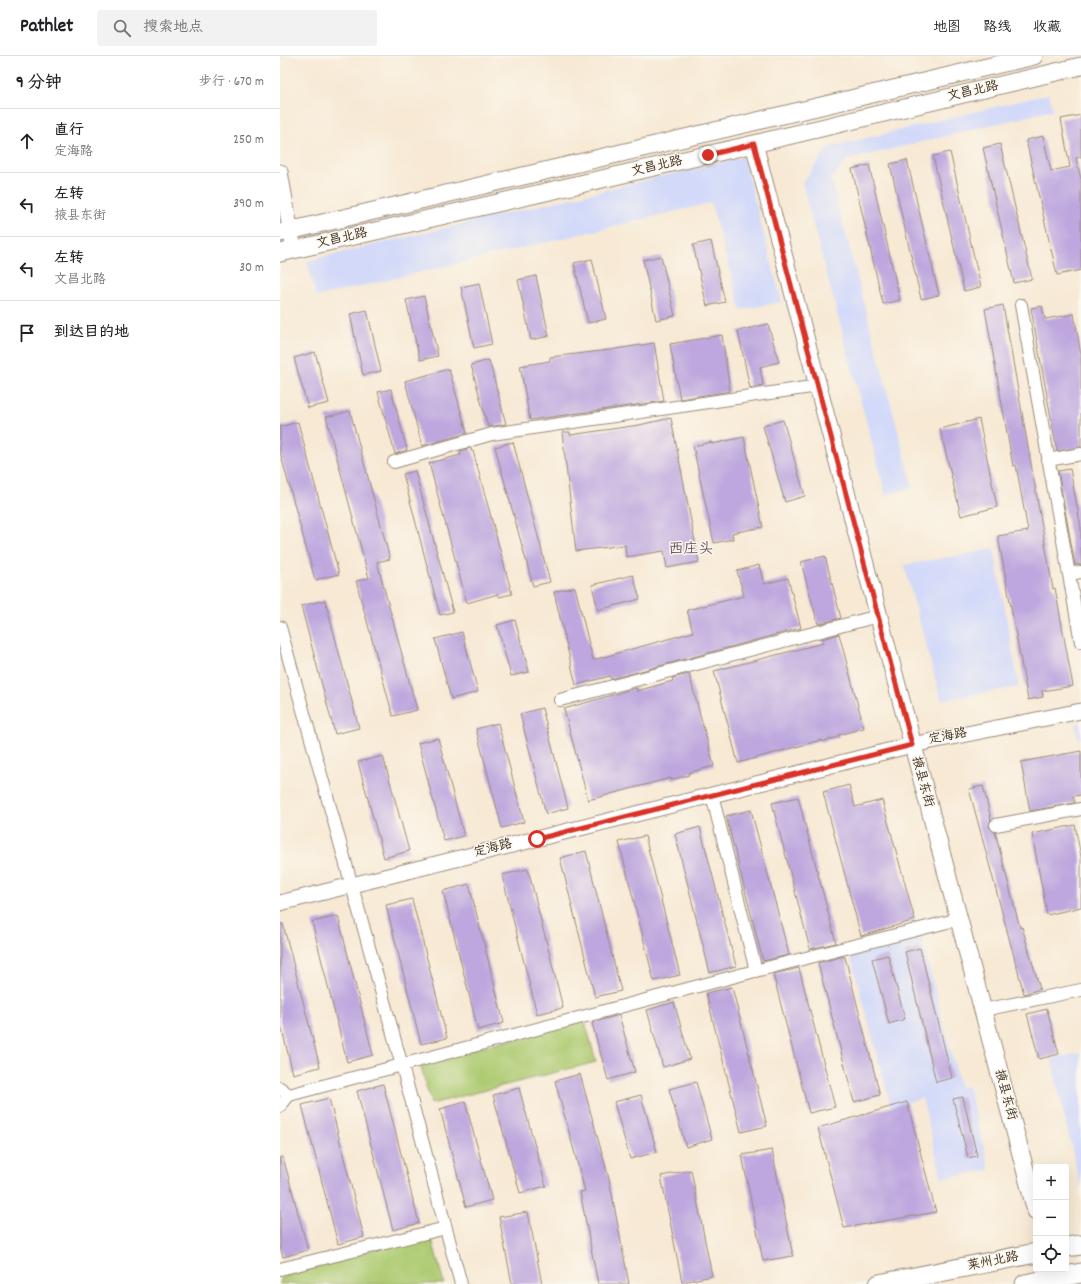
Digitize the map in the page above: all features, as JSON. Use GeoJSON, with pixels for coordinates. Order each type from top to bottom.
{"type":"FeatureCollection","features":[{"type":"Feature","properties":{"kind":"main road","name":"文昌北路"},"geometry":{"type":"LineString","coordinates":[[285,232],[1003,60],[1034,56]]}},
{"type":"Feature","properties":{"kind":"main road","name":"文昌北路"},"geometry":{"type":"LineString","coordinates":[[287,252],[754,144],[1081,66]]}},
{"type":"Feature","properties":{"kind":"main road","name":"掖县东街"},"geometry":{"type":"LineString","coordinates":[[754,144],[1033,1200]]}},
{"type":"Feature","properties":{"kind":"main road"},"geometry":{"type":"LineString","coordinates":[[1069,1247],[1081,1245]]}},
{"type":"Feature","properties":{"kind":"main road","name":"莱州北路"},"geometry":{"type":"LineString","coordinates":[[879,1284],[1033,1254]]}},
{"type":"Feature","properties":{"kind":"main road"},"geometry":{"type":"LineString","coordinates":[[1025,1284],[1054,1277],[1081,1273]]}},
{"type":"Feature","properties":{"kind":"street"},"geometry":{"type":"LineString","coordinates":[[280,172],[287,252]]}},
{"type":"Feature","properties":{"kind":"street"},"geometry":{"type":"LineString","coordinates":[[1021,305],[1081,642]]}},
{"type":"Feature","properties":{"kind":"street"},"geometry":{"type":"LineString","coordinates":[[394,462],[492,434],[818,386]]}},
{"type":"Feature","properties":{"kind":"street"},"geometry":{"type":"LineString","coordinates":[[1048,460],[1081,454]]}},
{"type":"Feature","properties":{"kind":"street"},"geometry":{"type":"LineString","coordinates":[[1069,574],[1081,572]]}},
{"type":"Feature","properties":{"kind":"street"},"geometry":{"type":"LineString","coordinates":[[560,700],[878,616]]}},
{"type":"Feature","properties":{"kind":"street"},"geometry":{"type":"LineString","coordinates":[[280,627],[461,1284]]}},
{"type":"Feature","properties":{"kind":"street","name":"定海路"},"geometry":{"type":"LineString","coordinates":[[280,903],[912,745],[1081,711]]}},
{"type":"Feature","properties":{"kind":"street"},"geometry":{"type":"LineString","coordinates":[[712,795],[756,971]]}},
{"type":"Feature","properties":{"kind":"street"},"geometry":{"type":"LineString","coordinates":[[996,825],[1081,809]]}},
{"type":"Feature","properties":{"kind":"street"},"geometry":{"type":"LineString","coordinates":[[280,1106],[284,1092],[402,1066],[756,971],[959,919]]}},
{"type":"Feature","properties":{"kind":"street"},"geometry":{"type":"LineString","coordinates":[[983,1010],[1081,990]]}},
{"type":"Feature","properties":{"kind":"street"},"geometry":{"type":"LineString","coordinates":[[280,1269],[446,1228]]}},
{"type":"Feature","properties":{"kind":"shaded area"},"geometry":{"type":"Polygon","coordinates":[[[1049,94],[1053,110],[847,160],[831,179],[913,487],[886,495],[802,183],[829,147],[1049,94]]]}},
{"type":"Feature","properties":{"kind":"shaded area"},"geometry":{"type":"Polygon","coordinates":[[[743,157],[782,302],[741,310],[711,203],[316,297],[307,261],[743,157]]]}},
{"type":"Feature","properties":{"kind":"shaded area"},"geometry":{"type":"Polygon","coordinates":[[[994,549],[1019,687],[941,700],[904,565],[994,549]]]}},
{"type":"Feature","properties":{"kind":"shaded area"},"geometry":{"type":"Polygon","coordinates":[[[1081,723],[1081,739],[1078,739],[1075,724],[1081,723]]]}},
{"type":"Feature","properties":{"kind":"shaded area"},"geometry":{"type":"Polygon","coordinates":[[[920,932],[960,1087],[968,1086],[990,1170],[942,1178],[922,1098],[891,1107],[849,950],[920,932]]]}},
{"type":"Feature","properties":{"kind":"shaded area"},"geometry":{"type":"Polygon","coordinates":[[[1081,1053],[1081,1189],[1051,1058],[1081,1053]]]}},
{"type":"Feature","properties":{"kind":"green space"},"geometry":{"type":"Polygon","coordinates":[[[585,1021],[596,1062],[431,1104],[420,1063],[585,1021]]]}},
{"type":"Feature","properties":{"kind":"green space"},"geometry":{"type":"Polygon","coordinates":[[[430,1232],[444,1284],[280,1284],[280,1278],[430,1232]]]}},
{"type":"Feature","properties":{"kind":"building"},"geometry":{"type":"Polygon","coordinates":[[[1081,115],[1081,157],[1076,158],[1081,179],[1081,270],[1057,275],[1026,140],[1043,136],[1051,171],[1070,167],[1061,119],[1081,115]]]}},
{"type":"Feature","properties":{"kind":"building"},"geometry":{"type":"Polygon","coordinates":[[[1000,144],[1032,279],[1014,283],[983,148],[1000,144]]]}},
{"type":"Feature","properties":{"kind":"building"},"geometry":{"type":"Polygon","coordinates":[[[950,152],[981,287],[964,291],[933,156],[950,152]]]}},
{"type":"Feature","properties":{"kind":"building"},"geometry":{"type":"Polygon","coordinates":[[[907,160],[939,295],[921,299],[890,164],[907,160]]]}},
{"type":"Feature","properties":{"kind":"building"},"geometry":{"type":"Polygon","coordinates":[[[869,165],[900,300],[883,304],[852,169],[869,165]]]}},
{"type":"Feature","properties":{"kind":"building"},"geometry":{"type":"Polygon","coordinates":[[[711,241],[725,302],[707,306],[693,245],[711,241]]]}},
{"type":"Feature","properties":{"kind":"building"},"geometry":{"type":"Polygon","coordinates":[[[661,256],[675,316],[656,320],[643,260],[661,256]]]}},
{"type":"Feature","properties":{"kind":"building"},"geometry":{"type":"Polygon","coordinates":[[[592,259],[606,319],[588,323],[574,263],[592,259]]]}},
{"type":"Feature","properties":{"kind":"building"},"geometry":{"type":"Polygon","coordinates":[[[536,276],[549,336],[531,340],[518,280],[536,276]]]}},
{"type":"Feature","properties":{"kind":"building"},"geometry":{"type":"Polygon","coordinates":[[[479,283],[492,344],[474,348],[461,287],[479,283]]]}},
{"type":"Feature","properties":{"kind":"building"},"geometry":{"type":"Polygon","coordinates":[[[424,296],[438,356],[420,360],[406,300],[424,296]]]}},
{"type":"Feature","properties":{"kind":"building"},"geometry":{"type":"Polygon","coordinates":[[[1003,305],[1053,589],[1055,588],[1073,686],[1042,691],[1043,697],[1028,700],[998,536],[1028,531],[1016,465],[1013,466],[985,309],[1003,305]]]}},
{"type":"Feature","properties":{"kind":"building"},"geometry":{"type":"Polygon","coordinates":[[[1042,306],[1045,319],[1074,314],[1081,355],[1081,447],[1057,451],[1031,308],[1042,306]]]}},
{"type":"Feature","properties":{"kind":"building"},"geometry":{"type":"Polygon","coordinates":[[[367,310],[381,371],[363,375],[350,314],[367,310]]]}},
{"type":"Feature","properties":{"kind":"building"},"geometry":{"type":"Polygon","coordinates":[[[768,324],[779,362],[760,367],[763,385],[750,388],[738,331],[768,324]]]}},
{"type":"Feature","properties":{"kind":"building"},"geometry":{"type":"Polygon","coordinates":[[[722,335],[730,391],[680,399],[670,344],[722,335]]]}},
{"type":"Feature","properties":{"kind":"building"},"geometry":{"type":"Polygon","coordinates":[[[654,343],[664,401],[530,420],[520,366],[550,361],[550,357],[654,343]]]}},
{"type":"Feature","properties":{"kind":"building"},"geometry":{"type":"Polygon","coordinates":[[[315,352],[329,403],[308,408],[294,358],[315,352]]]}},
{"type":"Feature","properties":{"kind":"building"},"geometry":{"type":"Polygon","coordinates":[[[489,360],[506,424],[488,427],[471,365],[489,360]]]}},
{"type":"Feature","properties":{"kind":"building"},"geometry":{"type":"Polygon","coordinates":[[[449,369],[467,433],[422,446],[405,381],[449,369]]]}},
{"type":"Feature","properties":{"kind":"building"},"geometry":{"type":"Polygon","coordinates":[[[391,389],[407,450],[395,454],[378,392],[391,389]]]}},
{"type":"Feature","properties":{"kind":"building"},"geometry":{"type":"Polygon","coordinates":[[[350,411],[390,559],[377,562],[417,710],[393,716],[356,581],[369,578],[326,417],[350,411]]]}},
{"type":"Feature","properties":{"kind":"building"},"geometry":{"type":"Polygon","coordinates":[[[671,418],[699,562],[667,568],[664,551],[626,557],[625,545],[576,551],[562,432],[570,432],[570,435],[639,425],[671,418]]]}},
{"type":"Feature","properties":{"kind":"building"},"geometry":{"type":"Polygon","coordinates":[[[979,419],[997,507],[961,516],[940,429],[979,419]]]}},
{"type":"Feature","properties":{"kind":"building"},"geometry":{"type":"Polygon","coordinates":[[[783,420],[805,496],[785,502],[763,426],[783,420]]]}},
{"type":"Feature","properties":{"kind":"building"},"geometry":{"type":"Polygon","coordinates":[[[298,422],[339,574],[315,580],[280,452],[280,427],[298,422]]]}},
{"type":"Feature","properties":{"kind":"building"},"geometry":{"type":"Polygon","coordinates":[[[744,437],[763,527],[732,533],[733,539],[714,543],[693,446],[712,442],[712,444],[744,437]]]}},
{"type":"Feature","properties":{"kind":"building"},"geometry":{"type":"Polygon","coordinates":[[[513,442],[550,582],[533,586],[495,447],[513,442]]]}},
{"type":"Feature","properties":{"kind":"building"},"geometry":{"type":"Polygon","coordinates":[[[471,448],[512,594],[499,597],[498,594],[467,603],[429,463],[461,455],[460,451],[471,448]]]}},
{"type":"Feature","properties":{"kind":"building"},"geometry":{"type":"Polygon","coordinates":[[[1070,469],[1081,528],[1081,565],[1075,565],[1058,471],[1070,469]]]}},
{"type":"Feature","properties":{"kind":"building"},"geometry":{"type":"Polygon","coordinates":[[[415,471],[453,612],[440,615],[403,474],[415,471]]]}},
{"type":"Feature","properties":{"kind":"building"},"geometry":{"type":"Polygon","coordinates":[[[825,556],[841,618],[818,624],[801,562],[825,556]]]}},
{"type":"Feature","properties":{"kind":"building"},"geometry":{"type":"Polygon","coordinates":[[[759,565],[764,584],[788,578],[801,628],[611,679],[610,676],[576,685],[554,592],[575,587],[593,660],[693,632],[687,610],[744,596],[737,571],[759,565]]]}},
{"type":"Feature","properties":{"kind":"building"},"geometry":{"type":"Polygon","coordinates":[[[633,575],[640,599],[598,610],[592,585],[633,575]]]}},
{"type":"Feature","properties":{"kind":"building"},"geometry":{"type":"Polygon","coordinates":[[[325,600],[359,728],[335,734],[301,606],[325,600]]]}},
{"type":"Feature","properties":{"kind":"building"},"geometry":{"type":"Polygon","coordinates":[[[515,620],[529,672],[511,676],[497,625],[515,620]]]}},
{"type":"Feature","properties":{"kind":"building"},"geometry":{"type":"Polygon","coordinates":[[[462,632],[478,692],[451,699],[435,639],[462,632]]]}},
{"type":"Feature","properties":{"kind":"building"},"geometry":{"type":"Polygon","coordinates":[[[839,634],[864,728],[838,735],[839,737],[821,742],[821,740],[738,763],[714,671],[823,643],[822,639],[839,634]]]}},
{"type":"Feature","properties":{"kind":"building"},"geometry":{"type":"Polygon","coordinates":[[[689,674],[714,766],[688,773],[689,775],[671,780],[671,778],[588,800],[564,709],[636,688],[637,691],[673,681],[672,678],[689,674]]]}},
{"type":"Feature","properties":{"kind":"building"},"geometry":{"type":"Polygon","coordinates":[[[542,708],[568,808],[546,814],[520,714],[542,708]]]}},
{"type":"Feature","properties":{"kind":"building"},"geometry":{"type":"Polygon","coordinates":[[[498,723],[524,822],[502,828],[476,729],[498,723]]]}},
{"type":"Feature","properties":{"kind":"building"},"geometry":{"type":"Polygon","coordinates":[[[438,738],[464,836],[444,841],[418,743],[438,738]]]}},
{"type":"Feature","properties":{"kind":"building"},"geometry":{"type":"Polygon","coordinates":[[[1081,751],[1081,795],[1073,796],[1075,803],[1030,811],[1021,762],[1081,751]]]}},
{"type":"Feature","properties":{"kind":"building"},"geometry":{"type":"Polygon","coordinates":[[[383,756],[409,851],[384,858],[358,762],[383,756]]]}},
{"type":"Feature","properties":{"kind":"building"},"geometry":{"type":"Polygon","coordinates":[[[849,785],[855,807],[882,800],[915,920],[861,936],[823,792],[849,785]]]}},
{"type":"Feature","properties":{"kind":"building"},"geometry":{"type":"Polygon","coordinates":[[[983,786],[991,819],[989,827],[995,832],[1020,928],[1022,927],[1040,989],[1024,994],[969,789],[983,786]]]}},
{"type":"Feature","properties":{"kind":"building"},"geometry":{"type":"Polygon","coordinates":[[[798,797],[836,943],[810,949],[772,803],[798,797]]]}},
{"type":"Feature","properties":{"kind":"building"},"geometry":{"type":"Polygon","coordinates":[[[751,810],[789,955],[763,961],[726,816],[751,810]]]}},
{"type":"Feature","properties":{"kind":"building"},"geometry":{"type":"Polygon","coordinates":[[[1075,825],[1081,857],[1081,907],[1047,915],[1032,834],[1075,825]]]}},
{"type":"Feature","properties":{"kind":"building"},"geometry":{"type":"Polygon","coordinates":[[[700,827],[736,966],[710,973],[675,834],[700,827]]]}},
{"type":"Feature","properties":{"kind":"building"},"geometry":{"type":"Polygon","coordinates":[[[645,836],[680,975],[654,981],[619,842],[645,836]]]}},
{"type":"Feature","properties":{"kind":"building"},"geometry":{"type":"Polygon","coordinates":[[[586,851],[621,991],[595,997],[560,858],[586,851]]]}},
{"type":"Feature","properties":{"kind":"building"},"geometry":{"type":"Polygon","coordinates":[[[528,869],[563,1008],[537,1014],[502,875],[528,869]]]}},
{"type":"Feature","properties":{"kind":"building"},"geometry":{"type":"Polygon","coordinates":[[[469,884],[504,1023],[478,1030],[443,891],[469,884]]]}},
{"type":"Feature","properties":{"kind":"building"},"geometry":{"type":"Polygon","coordinates":[[[412,899],[447,1038],[421,1044],[386,905],[412,899]]]}},
{"type":"Feature","properties":{"kind":"building"},"geometry":{"type":"Polygon","coordinates":[[[338,916],[373,1055],[347,1062],[312,922],[338,916]]]}},
{"type":"Feature","properties":{"kind":"building"},"geometry":{"type":"Polygon","coordinates":[[[280,924],[283,924],[320,1067],[293,1074],[280,1021],[280,924]]]}},
{"type":"Feature","properties":{"kind":"building"},"geometry":{"type":"Polygon","coordinates":[[[920,948],[952,1078],[936,1082],[905,952],[920,948]]]}},
{"type":"Feature","properties":{"kind":"building"},"geometry":{"type":"Polygon","coordinates":[[[888,955],[905,1019],[889,1024],[872,959],[888,955]]]}},
{"type":"Feature","properties":{"kind":"building"},"geometry":{"type":"Polygon","coordinates":[[[845,957],[880,1095],[854,1102],[818,963],[845,957]]]}},
{"type":"Feature","properties":{"kind":"building"},"geometry":{"type":"Polygon","coordinates":[[[799,968],[835,1107],[809,1113],[773,974],[799,968]]]}},
{"type":"Feature","properties":{"kind":"building"},"geometry":{"type":"Polygon","coordinates":[[[732,987],[767,1126],[741,1132],[706,993],[732,987]]]}},
{"type":"Feature","properties":{"kind":"building"},"geometry":{"type":"Polygon","coordinates":[[[674,1002],[690,1059],[663,1067],[647,1010],[674,1002]]]}},
{"type":"Feature","properties":{"kind":"building"},"geometry":{"type":"Polygon","coordinates":[[[1047,1009],[1059,1054],[1039,1059],[1027,1014],[1047,1009]]]}},
{"type":"Feature","properties":{"kind":"building"},"geometry":{"type":"Polygon","coordinates":[[[619,1015],[635,1072],[608,1080],[592,1023],[619,1015]]]}},
{"type":"Feature","properties":{"kind":"building"},"geometry":{"type":"Polygon","coordinates":[[[580,1074],[609,1179],[629,1284],[598,1284],[580,1192],[585,1191],[555,1081],[580,1074]]]}},
{"type":"Feature","properties":{"kind":"building"},"geometry":{"type":"Polygon","coordinates":[[[696,1082],[712,1139],[686,1147],[669,1089],[696,1082]]]}},
{"type":"Feature","properties":{"kind":"building"},"geometry":{"type":"Polygon","coordinates":[[[383,1084],[419,1223],[393,1230],[357,1091],[383,1084]]]}},
{"type":"Feature","properties":{"kind":"building"},"geometry":{"type":"Polygon","coordinates":[[[519,1088],[546,1186],[520,1193],[493,1095],[519,1088]]]}},
{"type":"Feature","properties":{"kind":"building"},"geometry":{"type":"Polygon","coordinates":[[[641,1095],[657,1152],[630,1159],[614,1102],[641,1095]]]}},
{"type":"Feature","properties":{"kind":"building"},"geometry":{"type":"Polygon","coordinates":[[[963,1097],[977,1156],[968,1158],[953,1099],[963,1097]]]}},
{"type":"Feature","properties":{"kind":"building"},"geometry":{"type":"Polygon","coordinates":[[[329,1098],[364,1237],[338,1244],[302,1105],[329,1098]]]}},
{"type":"Feature","properties":{"kind":"building"},"geometry":{"type":"Polygon","coordinates":[[[465,1102],[492,1200],[466,1207],[440,1109],[465,1102]]]}},
{"type":"Feature","properties":{"kind":"building"},"geometry":{"type":"Polygon","coordinates":[[[907,1102],[936,1212],[844,1228],[818,1128],[907,1102]]]}},
{"type":"Feature","properties":{"kind":"building"},"geometry":{"type":"Polygon","coordinates":[[[772,1150],[793,1256],[763,1261],[742,1155],[772,1150]]]}},
{"type":"Feature","properties":{"kind":"building"},"geometry":{"type":"Polygon","coordinates":[[[280,1157],[283,1157],[308,1250],[283,1257],[280,1247],[280,1157]]]}},
{"type":"Feature","properties":{"kind":"building"},"geometry":{"type":"Polygon","coordinates":[[[691,1170],[712,1276],[682,1282],[661,1176],[691,1170]]]}},
{"type":"Feature","properties":{"kind":"building"},"geometry":{"type":"Polygon","coordinates":[[[528,1212],[542,1284],[512,1284],[499,1217],[528,1212]]]}},
{"type":"Feature","properties":{"kind":"district","name":"西庄头"},"geometry":{"type":"Point","coordinates":[691,550]}},
{"type":"Feature","properties":{"kind":"route"},"geometry":{"type":"LineString","coordinates":[[537,839],[912,745],[754,144],[708,155]]}}]}
